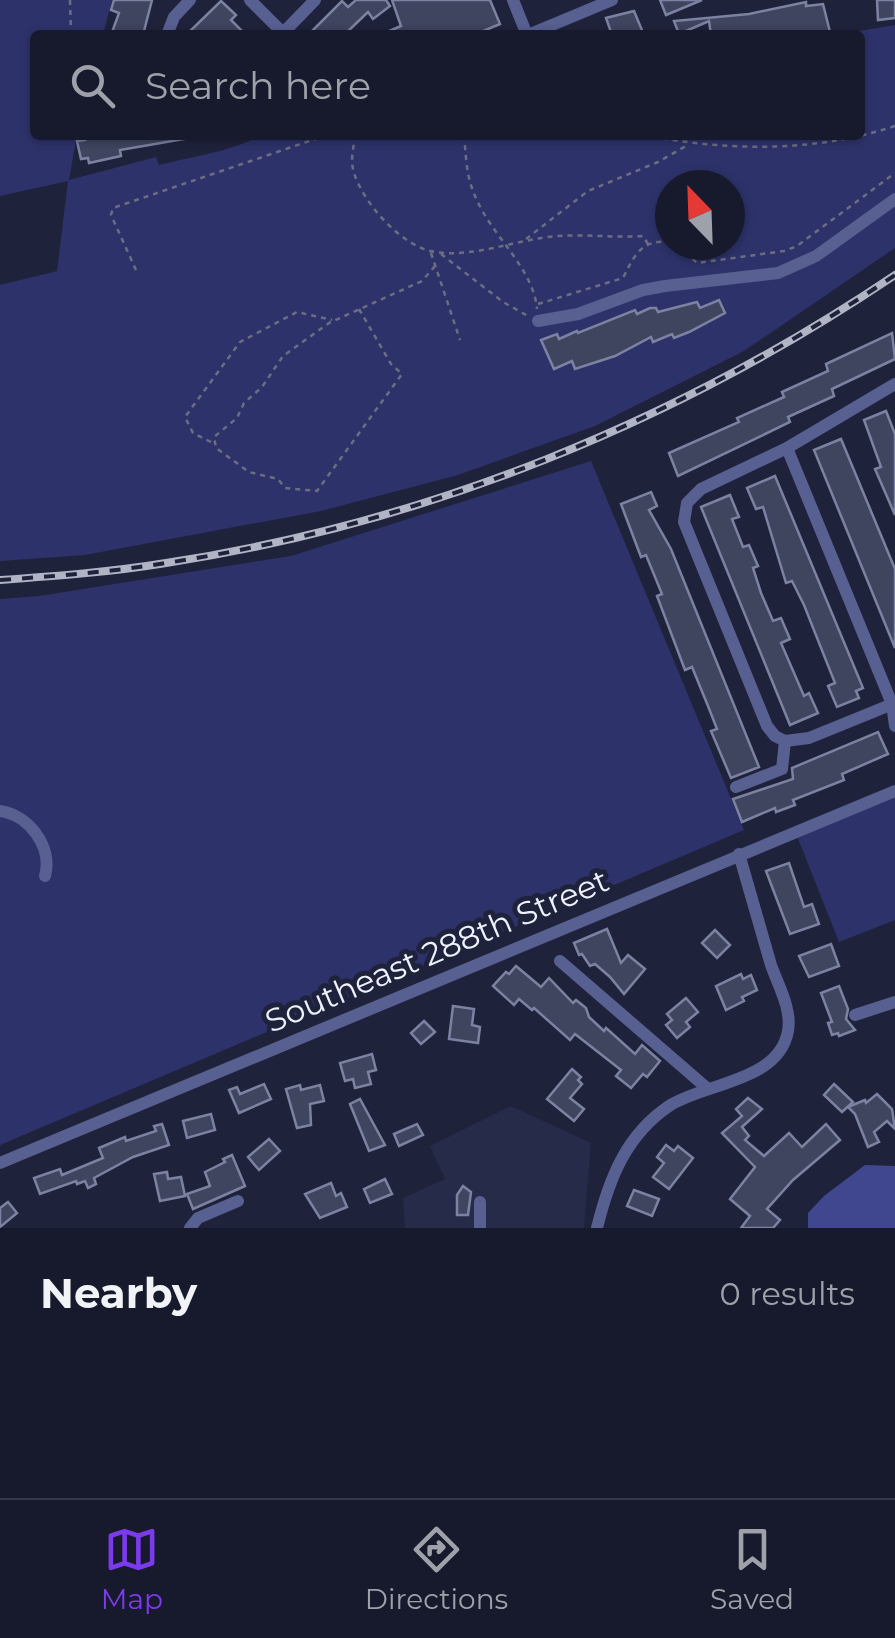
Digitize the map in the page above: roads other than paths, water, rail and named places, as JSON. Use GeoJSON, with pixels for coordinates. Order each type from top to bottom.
{"type":"FeatureCollection","features":[{"type":"Feature","properties":{"kind":"street"},"geometry":{"type":"LineString","coordinates":[[169,30],[174,17],[190,0]]}},
{"type":"Feature","properties":{"kind":"street"},"geometry":{"type":"LineString","coordinates":[[250,0],[280,30]]}},
{"type":"Feature","properties":{"kind":"street"},"geometry":{"type":"LineString","coordinates":[[288,30],[315,0]]}},
{"type":"Feature","properties":{"kind":"street"},"geometry":{"type":"LineString","coordinates":[[512,0],[526,30]]}},
{"type":"Feature","properties":{"kind":"street"},"geometry":{"type":"LineString","coordinates":[[540,30],[612,0]]}},
{"type":"Feature","properties":{"kind":"street"},"geometry":{"type":"LineString","coordinates":[[538,321],[578,314],[664,286],[788,270],[836,243],[895,199]]}},
{"type":"Feature","properties":{"kind":"street"},"geometry":{"type":"LineString","coordinates":[[894,705],[801,740],[775,736],[767,726],[684,522],[687,502],[701,488],[787,448],[895,384]]}},
{"type":"Feature","properties":{"kind":"street"},"geometry":{"type":"LineString","coordinates":[[787,448],[894,705],[895,726]]}},
{"type":"Feature","properties":{"kind":"street"},"geometry":{"type":"LineString","coordinates":[[736,787],[782,769],[785,740]]}},
{"type":"Feature","properties":{"kind":"street","name":"Southeast 288th Street"},"geometry":{"type":"LineString","coordinates":[[0,1163],[895,790]]}},
{"type":"Feature","properties":{"kind":"street"},"geometry":{"type":"LineString","coordinates":[[0,811],[20,818],[42,840],[45,876]]}},
{"type":"Feature","properties":{"kind":"street"},"geometry":{"type":"LineString","coordinates":[[597,1228],[618,1161],[641,1132],[666,1108],[760,1069],[781,1048],[788,1032],[788,1018],[739,854]]}},
{"type":"Feature","properties":{"kind":"street"},"geometry":{"type":"LineString","coordinates":[[560,961],[708,1089]]}},
{"type":"Feature","properties":{"kind":"street"},"geometry":{"type":"LineString","coordinates":[[854,1014],[895,1002]]}},
{"type":"Feature","properties":{"kind":"street"},"geometry":{"type":"LineString","coordinates":[[190,1228],[198,1218],[238,1202]]}},
{"type":"Feature","properties":{"kind":"street"},"geometry":{"type":"LineString","coordinates":[[480,1202],[480,1228]]}},
{"type":"Feature","properties":{"kind":"water"},"geometry":{"type":"Polygon","coordinates":[[[865,1165],[895,1166],[895,1228],[808,1228],[808,1213],[865,1165]]]}},
{"type":"Feature","properties":{"kind":"railway"},"geometry":{"type":"LineString","coordinates":[[0,580],[125,569],[263,545],[359,522],[454,493],[637,420],[812,328],[895,275]]}}]}
